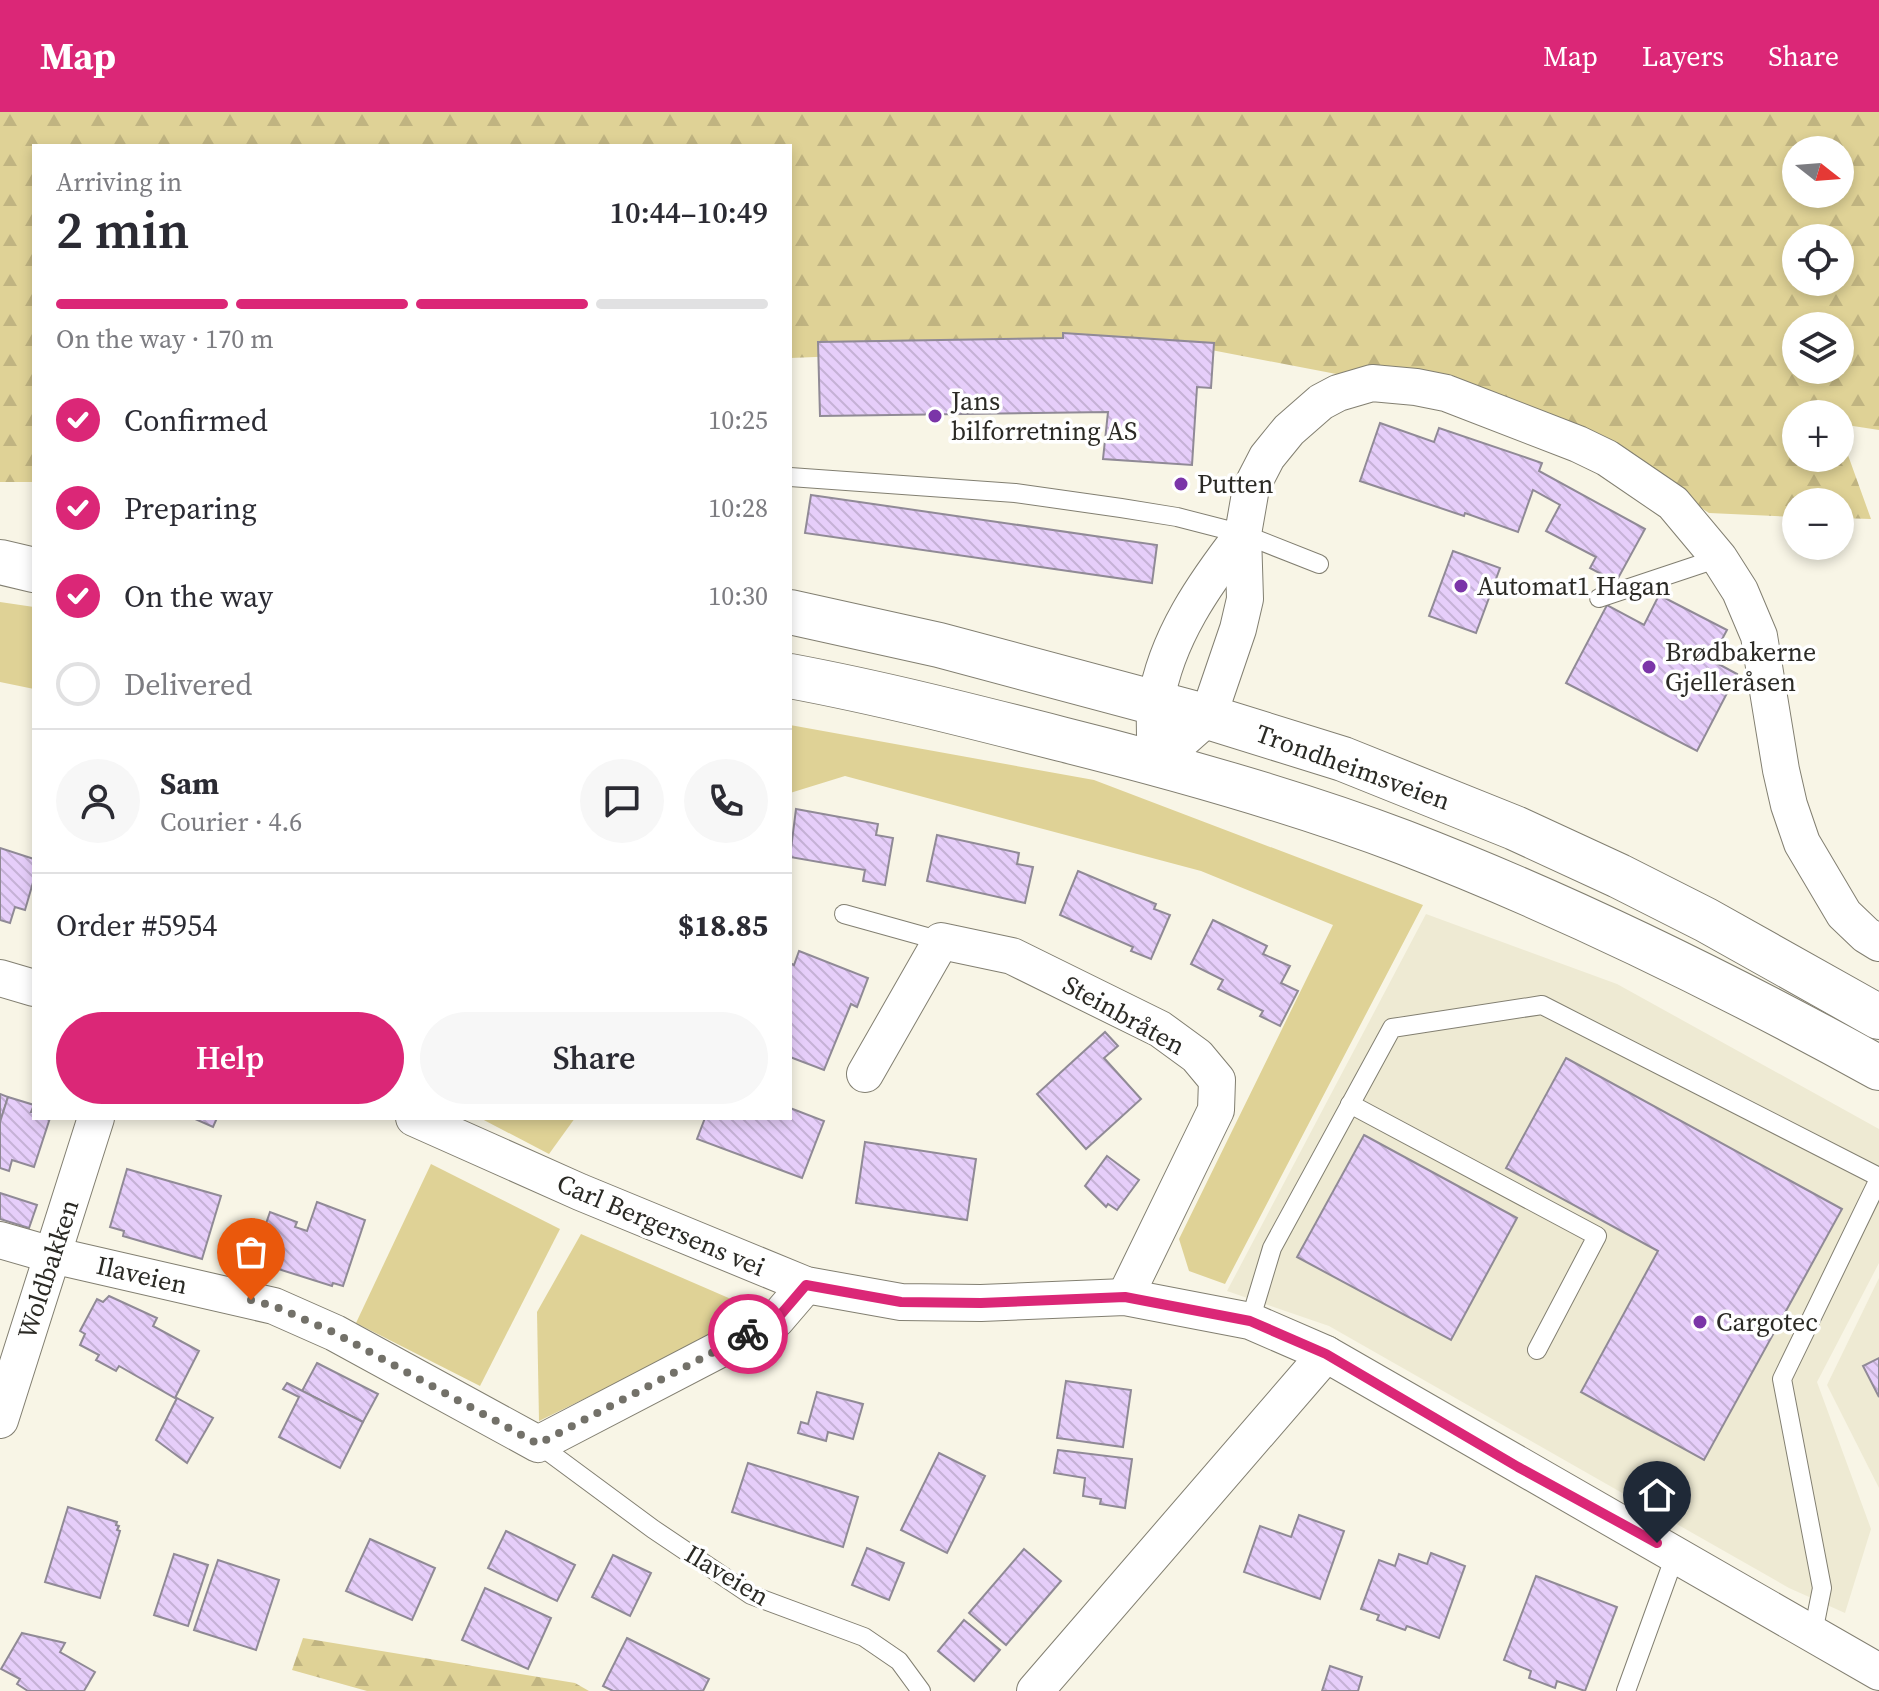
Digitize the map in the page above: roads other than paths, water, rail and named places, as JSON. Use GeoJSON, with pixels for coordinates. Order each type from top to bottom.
{"type":"FeatureCollection","features":[{"type":"Feature","properties":{"kind":"highway"},"geometry":{"type":"LineString","coordinates":[[0,542],[32,539]]}},
{"type":"Feature","properties":{"kind":"highway"},"geometry":{"type":"LineString","coordinates":[[0,562],[32,570]]}},
{"type":"Feature","properties":{"kind":"highway","name":"Trondheimsveien"},"geometry":{"type":"LineString","coordinates":[[792,612],[939,645],[1208,717],[1343,759],[1515,828],[1619,876],[1706,920],[1879,1017]]}},
{"type":"Feature","properties":{"kind":"highway","name":"Trondheimsveien"},"geometry":{"type":"LineString","coordinates":[[792,676],[925,705],[1156,763],[1325,814],[1489,877],[1679,962],[1879,1068]]}},
{"type":"Feature","properties":{"kind":"street"},"geometry":{"type":"LineString","coordinates":[[1156,763],[1208,717],[1245,599],[1243,534],[1251,488],[1267,457],[1289,430],[1321,402],[1338,393],[1372,383],[1446,393],[1493,409],[1607,458],[1673,503],[1719,558],[1740,591],[1759,636],[1781,770],[1802,843],[1844,914],[1879,943]]}},
{"type":"Feature","properties":{"kind":"street"},"geometry":{"type":"LineString","coordinates":[[1156,763],[1155,703],[1167,658],[1204,585],[1243,534]]}},
{"type":"Feature","properties":{"kind":"street"},"geometry":{"type":"LineString","coordinates":[[865,1074],[941,941]]}},
{"type":"Feature","properties":{"kind":"street","name":"Steinbråten"},"geometry":{"type":"LineString","coordinates":[[941,941],[1012,956],[1160,1029],[1197,1056],[1217,1080],[1216,1110],[1125,1297]]}},
{"type":"Feature","properties":{"kind":"street"},"geometry":{"type":"LineString","coordinates":[[0,978],[32,987]]}},
{"type":"Feature","properties":{"kind":"street","name":"Woldbakken"},"geometry":{"type":"LineString","coordinates":[[0,1420],[95,1120]]}},
{"type":"Feature","properties":{"kind":"street","name":"Carl Bergersens vei"},"geometry":{"type":"LineString","coordinates":[[418,1120],[580,1192],[806,1285],[901,1302],[981,1303],[1125,1297],[1250,1321],[1326,1354],[1879,1672]]}},
{"type":"Feature","properties":{"kind":"street","name":"Ilaveien"},"geometry":{"type":"LineString","coordinates":[[0,1240],[52,1255],[274,1306],[335,1333],[538,1444]]}},
{"type":"Feature","properties":{"kind":"street"},"geometry":{"type":"LineString","coordinates":[[538,1444],[776,1320],[806,1285]]}},
{"type":"Feature","properties":{"kind":"street"},"geometry":{"type":"LineString","coordinates":[[1035,1691],[1326,1354]]}},
{"type":"Feature","properties":{"kind":"lane"},"geometry":{"type":"LineString","coordinates":[[792,477],[1015,493],[1177,517],[1243,534],[1319,564]]}},
{"type":"Feature","properties":{"kind":"lane"},"geometry":{"type":"LineString","coordinates":[[1599,598],[1719,558]]}},
{"type":"Feature","properties":{"kind":"lane"},"geometry":{"type":"LineString","coordinates":[[844,914],[941,941]]}},
{"type":"Feature","properties":{"kind":"lane"},"geometry":{"type":"LineString","coordinates":[[1250,1321],[1272,1248],[1392,1028],[1542,1005],[1879,1178],[1782,1379],[1822,1588],[1813,1633]]}},
{"type":"Feature","properties":{"kind":"lane"},"geometry":{"type":"LineString","coordinates":[[1350,1104],[1597,1236],[1537,1350]]}},
{"type":"Feature","properties":{"kind":"lane","name":"Ilaveien"},"geometry":{"type":"LineString","coordinates":[[538,1444],[653,1529],[751,1595],[864,1637],[899,1661],[921,1691]]}},
{"type":"Feature","properties":{"kind":"lane"},"geometry":{"type":"LineString","coordinates":[[1626,1691],[1676,1553]]}},
{"type":"Feature","properties":{"kind":"place","name":"Jans bilforretning AS"},"geometry":{"type":"Point","coordinates":[935,416]}},
{"type":"Feature","properties":{"kind":"place","name":"Putten"},"geometry":{"type":"Point","coordinates":[1181,484]}},
{"type":"Feature","properties":{"kind":"place","name":"Automat1 Hagan"},"geometry":{"type":"Point","coordinates":[1461,586]}},
{"type":"Feature","properties":{"kind":"place","name":"Brødbakerne Gjelleråsen"},"geometry":{"type":"Point","coordinates":[1649,667]}},
{"type":"Feature","properties":{"kind":"place","name":"Cargotec"},"geometry":{"type":"Point","coordinates":[1700,1322]}}]}
